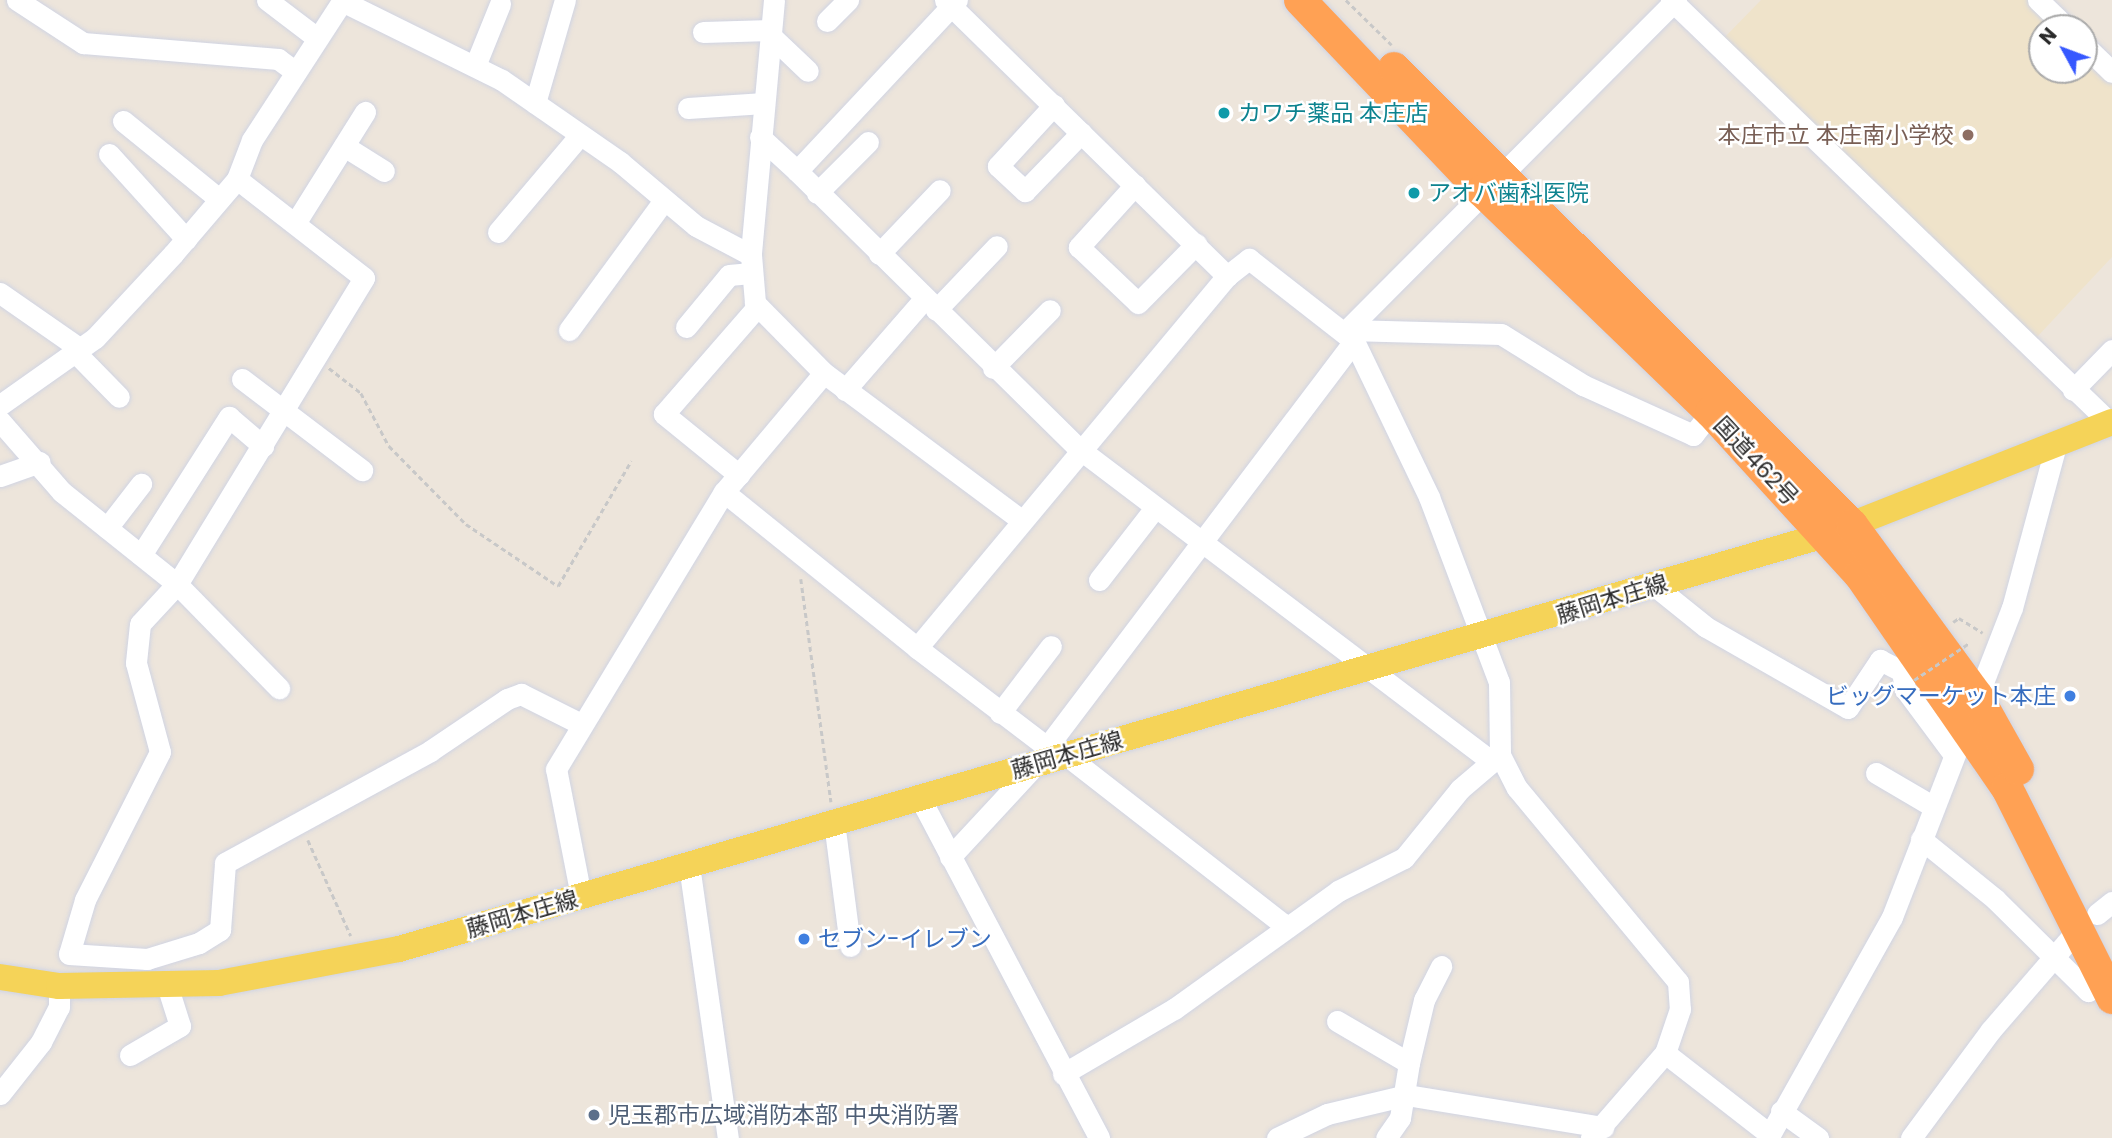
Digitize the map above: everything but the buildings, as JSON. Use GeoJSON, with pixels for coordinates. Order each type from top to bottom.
{"type":"FeatureCollection","features":[{"type":"Feature","properties":{"kind":"highway","name":"国道462号"},"geometry":{"type":"LineString","coordinates":[[1300,0],[1492,182],[1838,530],[1971,710],[2096,915],[2112,949]]}},
{"type":"Feature","properties":{"kind":"highway","name":"国道462号"},"geometry":{"type":"LineString","coordinates":[[1327,0],[1492,182],[1711,412],[1838,530]]}},
{"type":"Feature","properties":{"kind":"highway","name":"国道462号"},"geometry":{"type":"LineString","coordinates":[[2096,915],[2108,990]]}},
{"type":"Feature","properties":{"kind":"main road","name":"藤岡本庄線"},"geometry":{"type":"LineString","coordinates":[[0,977],[59,986],[167,985],[272,977],[361,959],[920,798],[1050,756],[1482,638],[1838,530],[2111,423]]}},
{"type":"Feature","properties":{"kind":"street"},"geometry":{"type":"LineString","coordinates":[[17,0],[83,43],[278,59],[296,72]]}},
{"type":"Feature","properties":{"kind":"street"},"geometry":{"type":"LineString","coordinates":[[267,0],[317,38]]}},
{"type":"Feature","properties":{"kind":"street"},"geometry":{"type":"LineString","coordinates":[[535,103],[565,0]]}},
{"type":"Feature","properties":{"kind":"street"},"geometry":{"type":"LineString","coordinates":[[774,0],[751,264],[758,306],[824,373],[1020,519]]}},
{"type":"Feature","properties":{"kind":"street"},"geometry":{"type":"LineString","coordinates":[[827,21],[848,0]]}},
{"type":"Feature","properties":{"kind":"street"},"geometry":{"type":"LineString","coordinates":[[2038,0],[2052,14]]}},
{"type":"Feature","properties":{"kind":"street"},"geometry":{"type":"LineString","coordinates":[[0,405],[122,313],[237,179],[252,140],[342,1],[475,66],[535,103],[751,264]]}},
{"type":"Feature","properties":{"kind":"street"},"geometry":{"type":"LineString","coordinates":[[950,857],[1050,756],[1351,335],[1492,182],[1674,1],[2073,390],[2111,423]]}},
{"type":"Feature","properties":{"kind":"street"},"geometry":{"type":"LineString","coordinates":[[797,171],[951,2],[1227,276]]}},
{"type":"Feature","properties":{"kind":"street"},"geometry":{"type":"LineString","coordinates":[[475,66],[500,4]]}},
{"type":"Feature","properties":{"kind":"street"},"geometry":{"type":"LineString","coordinates":[[703,32],[771,32],[808,71]]}},
{"type":"Feature","properties":{"kind":"street"},"geometry":{"type":"LineString","coordinates":[[2098,58],[2112,72]]}},
{"type":"Feature","properties":{"kind":"street"},"geometry":{"type":"LineString","coordinates":[[688,108],[764,103]]}},
{"type":"Feature","properties":{"kind":"street"},"geometry":{"type":"LineString","coordinates":[[1054,105],[998,166],[1025,191],[1081,134]]}},
{"type":"Feature","properties":{"kind":"street"},"geometry":{"type":"LineString","coordinates":[[296,222],[365,112]]}},
{"type":"Feature","properties":{"kind":"street"},"geometry":{"type":"LineString","coordinates":[[123,121],[219,199]]}},
{"type":"Feature","properties":{"kind":"street"},"geometry":{"type":"LineString","coordinates":[[498,232],[580,135]]}},
{"type":"Feature","properties":{"kind":"street"},"geometry":{"type":"LineString","coordinates":[[760,137],[993,368],[1078,448],[1201,546],[1487,758],[1500,755]]}},
{"type":"Feature","properties":{"kind":"street"},"geometry":{"type":"LineString","coordinates":[[817,193],[868,142]]}},
{"type":"Feature","properties":{"kind":"street"},"geometry":{"type":"LineString","coordinates":[[344,146],[384,171]]}},
{"type":"Feature","properties":{"kind":"street"},"geometry":{"type":"LineString","coordinates":[[109,154],[186,239]]}},
{"type":"Feature","properties":{"kind":"street"},"geometry":{"type":"LineString","coordinates":[[237,179],[296,222],[364,278],[318,360],[177,584],[140,624],[134,642],[160,752],[85,900],[69,954],[147,959],[199,943],[220,930],[225,863],[301,825],[506,699],[522,694],[581,724]]}},
{"type":"Feature","properties":{"kind":"street"},"geometry":{"type":"LineString","coordinates":[[1135,186],[1079,247],[1138,303],[1196,244]]}},
{"type":"Feature","properties":{"kind":"street"},"geometry":{"type":"LineString","coordinates":[[879,254],[940,190]]}},
{"type":"Feature","properties":{"kind":"street"},"geometry":{"type":"LineString","coordinates":[[569,330],[664,200]]}},
{"type":"Feature","properties":{"kind":"street"},"geometry":{"type":"LineString","coordinates":[[845,390],[930,304],[997,246]]}},
{"type":"Feature","properties":{"kind":"street"},"geometry":{"type":"LineString","coordinates":[[917,648],[1078,448],[1227,276],[1249,259],[1351,335],[1429,497],[1499,682],[1500,755],[1517,788],[1678,982],[1680,1009],[1665,1053],[1597,1132],[1407,1095],[1327,1114],[1277,1138]]}},
{"type":"Feature","properties":{"kind":"street"},"geometry":{"type":"LineString","coordinates":[[686,327],[729,275],[751,264]]}},
{"type":"Feature","properties":{"kind":"street"},"geometry":{"type":"LineString","coordinates":[[0,293],[77,349],[119,397]]}},
{"type":"Feature","properties":{"kind":"street"},"geometry":{"type":"LineString","coordinates":[[739,475],[664,414],[758,306]]}},
{"type":"Feature","properties":{"kind":"street"},"geometry":{"type":"LineString","coordinates":[[993,368],[1051,310]]}},
{"type":"Feature","properties":{"kind":"street"},"geometry":{"type":"LineString","coordinates":[[1351,335],[1501,334],[1583,385],[1693,435],[1711,412]]}},
{"type":"Feature","properties":{"kind":"street"},"geometry":{"type":"LineString","coordinates":[[2073,390],[2112,349]]}},
{"type":"Feature","properties":{"kind":"street"},"geometry":{"type":"LineString","coordinates":[[581,896],[556,769],[581,724],[716,515],[724,492],[824,373]]}},
{"type":"Feature","properties":{"kind":"street"},"geometry":{"type":"LineString","coordinates":[[242,379],[362,470]]}},
{"type":"Feature","properties":{"kind":"street"},"geometry":{"type":"LineString","coordinates":[[141,555],[229,417],[263,446]]}},
{"type":"Feature","properties":{"kind":"street"},"geometry":{"type":"LineString","coordinates":[[0,421],[40,462],[62,492],[177,584],[279,688]]}},
{"type":"Feature","properties":{"kind":"street"},"geometry":{"type":"LineString","coordinates":[[1665,1053],[1769,1136],[1781,1111],[1871,964],[1934,807],[2034,541],[2056,445]]}},
{"type":"Feature","properties":{"kind":"street"},"geometry":{"type":"LineString","coordinates":[[0,476],[40,462]]}},
{"type":"Feature","properties":{"kind":"street"},"geometry":{"type":"LineString","coordinates":[[107,527],[141,484]]}},
{"type":"Feature","properties":{"kind":"street"},"geometry":{"type":"LineString","coordinates":[[724,492],[1050,756],[1286,926]]}},
{"type":"Feature","properties":{"kind":"street"},"geometry":{"type":"LineString","coordinates":[[1099,580],[1154,509]]}},
{"type":"Feature","properties":{"kind":"street"},"geometry":{"type":"LineString","coordinates":[[1655,586],[1706,627],[1848,708],[1880,660],[1902,671],[1905,689],[1954,755]]}},
{"type":"Feature","properties":{"kind":"street"},"geometry":{"type":"LineString","coordinates":[[1000,713],[1051,646]]}},
{"type":"Feature","properties":{"kind":"street"},"geometry":{"type":"LineString","coordinates":[[1063,1074],[1174,1009],[1286,926],[1404,858],[1433,819],[1500,755]]}},
{"type":"Feature","properties":{"kind":"street"},"geometry":{"type":"LineString","coordinates":[[1876,773],[1934,807]]}},
{"type":"Feature","properties":{"kind":"street"},"geometry":{"type":"LineString","coordinates":[[920,798],[1099,1138]]}},
{"type":"Feature","properties":{"kind":"street"},"geometry":{"type":"LineString","coordinates":[[834,822],[850,946]]}},
{"type":"Feature","properties":{"kind":"street"},"geometry":{"type":"LineString","coordinates":[[1921,839],[1995,899],[2088,991],[2108,990]]}},
{"type":"Feature","properties":{"kind":"street"},"geometry":{"type":"LineString","coordinates":[[689,865],[729,1138]]}},
{"type":"Feature","properties":{"kind":"street"},"geometry":{"type":"LineString","coordinates":[[1911,1138],[2050,956],[2096,915]]}},
{"type":"Feature","properties":{"kind":"street"},"geometry":{"type":"LineString","coordinates":[[1385,1138],[1407,1095],[1409,1063],[1424,1000],[1441,965]]}},
{"type":"Feature","properties":{"kind":"street"},"geometry":{"type":"LineString","coordinates":[[130,1055],[180,1026],[167,985]]}},
{"type":"Feature","properties":{"kind":"street"},"geometry":{"type":"LineString","coordinates":[[0,1094],[41,1042],[59,1007],[59,986]]}},
{"type":"Feature","properties":{"kind":"street"},"geometry":{"type":"LineString","coordinates":[[1337,1021],[1409,1063]]}},
{"type":"Feature","properties":{"kind":"street"},"geometry":{"type":"LineString","coordinates":[[1781,1111],[1818,1138]]}},
{"type":"Feature","properties":{"kind":"path"},"geometry":{"type":"LineString","coordinates":[[318,360],[361,393],[389,446],[466,524],[558,586],[631,461]]}},
{"type":"Feature","properties":{"kind":"path"},"geometry":{"type":"LineString","coordinates":[[797,551],[834,822]]}},
{"type":"Feature","properties":{"kind":"path"},"geometry":{"type":"LineString","coordinates":[[1953,622],[1959,618],[1985,635]]}},
{"type":"Feature","properties":{"kind":"path"},"geometry":{"type":"LineString","coordinates":[[1914,680],[1969,643]]}},
{"type":"Feature","properties":{"kind":"path"},"geometry":{"type":"LineString","coordinates":[[301,825],[361,959]]}},
{"type":"Feature","properties":{"kind":"shaded area","name":"本庄市立 本庄南小学校"},"geometry":{"type":"Polygon","coordinates":[[[1761,0],[2029,0],[2043,14],[2028,14],[2028,84],[2098,84],[2098,68],[2112,82],[2112,257],[2037,337],[1723,39],[1761,0]]]}},
{"type":"Feature","properties":{"kind":"place","name":"カワチ薬品 本庄店"},"geometry":{"type":"Point","coordinates":[1224,113]}},
{"type":"Feature","properties":{"kind":"place","name":"本庄市立 本庄南小学校"},"geometry":{"type":"Point","coordinates":[1968,135]}},
{"type":"Feature","properties":{"kind":"place","name":"アオバ歯科医院"},"geometry":{"type":"Point","coordinates":[1414,193]}},
{"type":"Feature","properties":{"kind":"place","name":"ビッグマーケット本庄"},"geometry":{"type":"Point","coordinates":[2070,696]}},
{"type":"Feature","properties":{"kind":"place","name":"セブン-イレブン"},"geometry":{"type":"Point","coordinates":[804,939]}},
{"type":"Feature","properties":{"kind":"place","name":"児玉郡市広域消防本部 中央消防署"},"geometry":{"type":"Point","coordinates":[594,1115]}}]}
